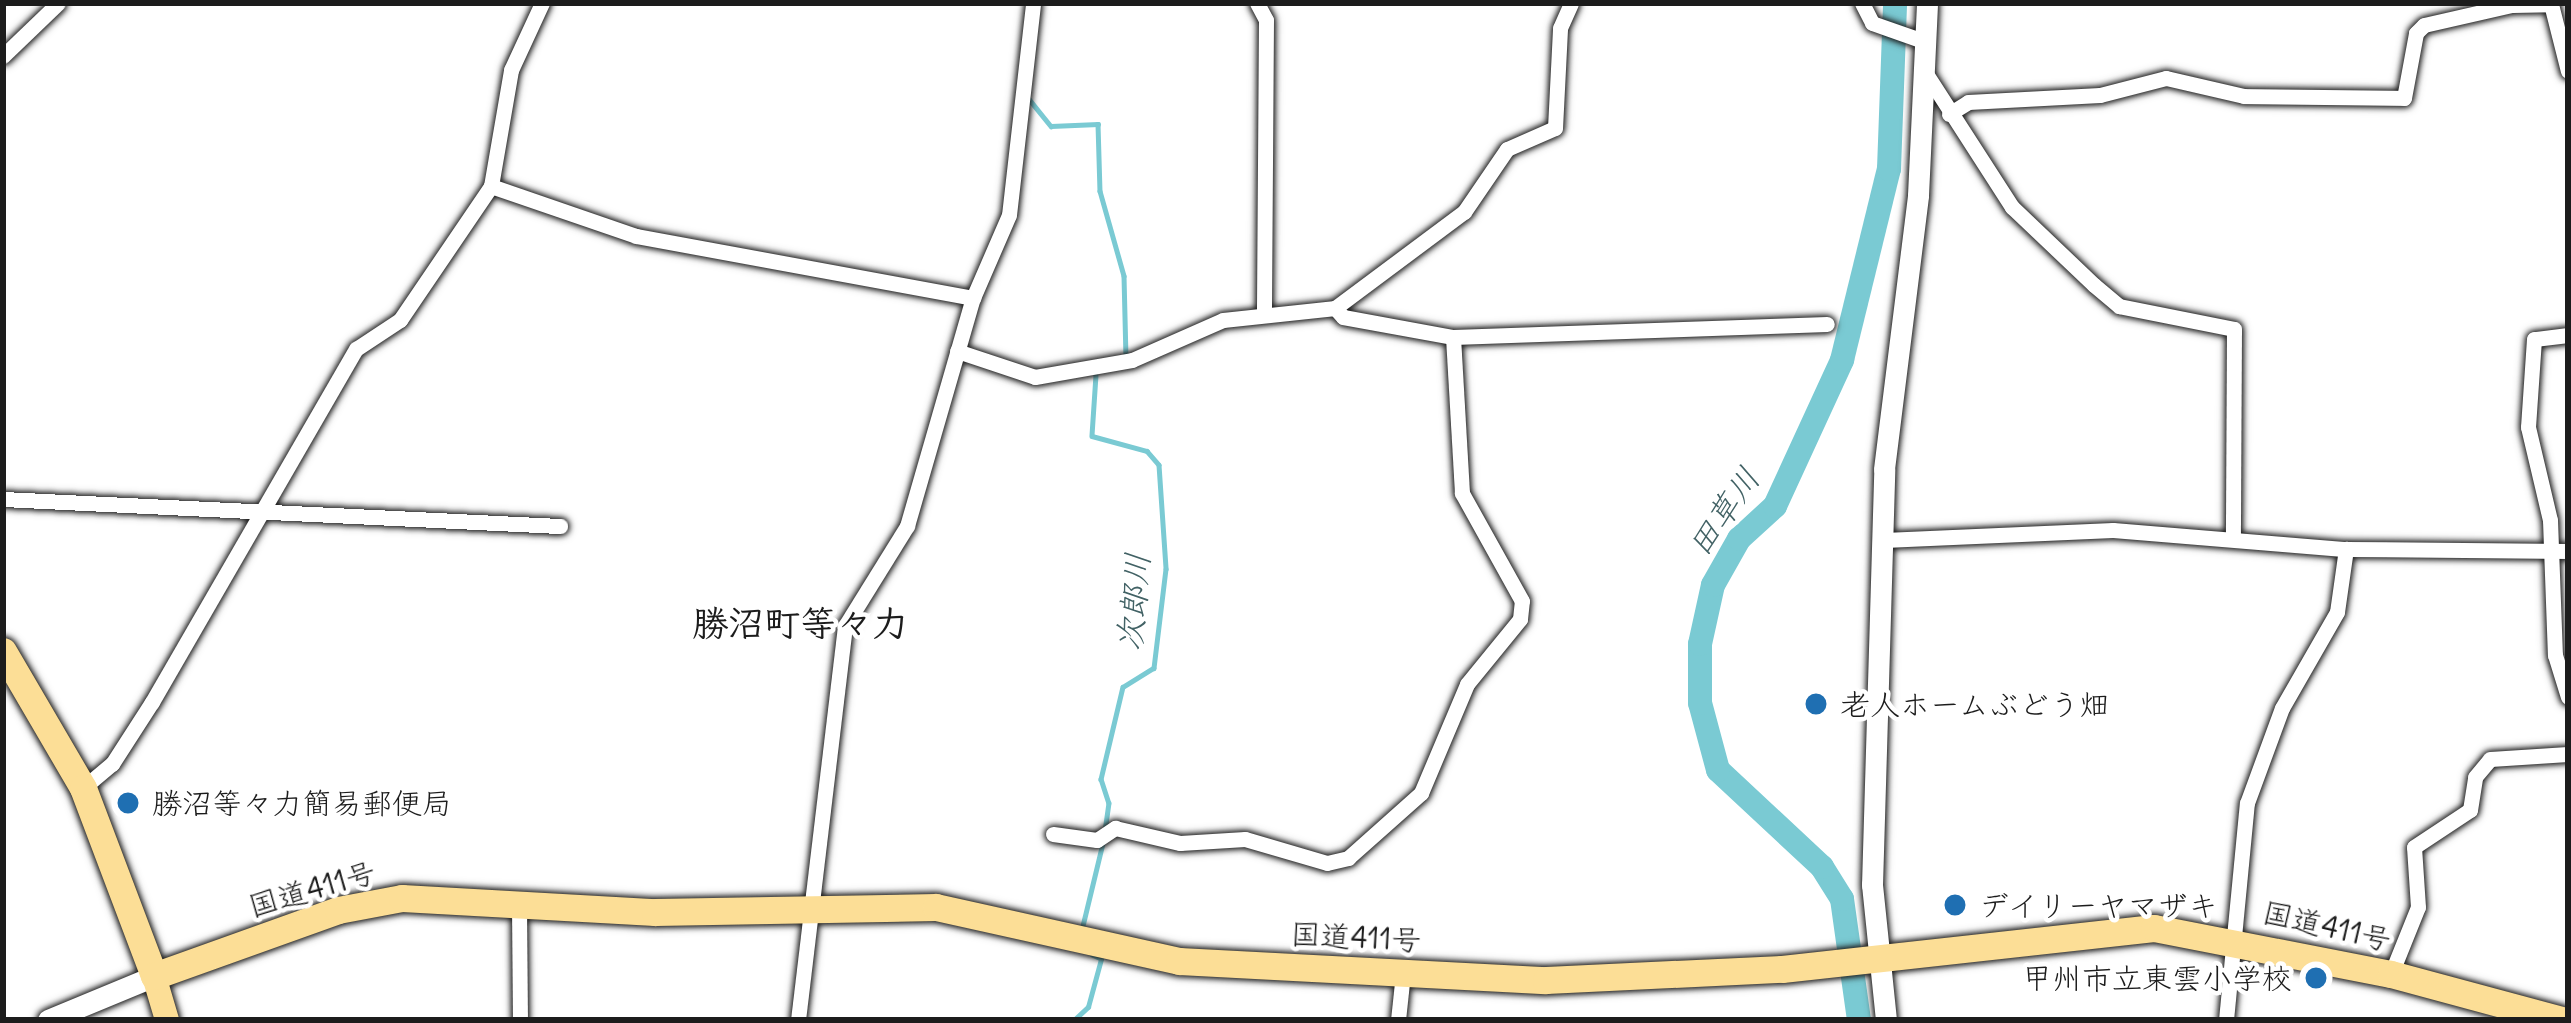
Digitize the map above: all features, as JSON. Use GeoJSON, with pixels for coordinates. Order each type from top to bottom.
{"type":"FeatureCollection","features":[{"type":"Feature","properties":{"kind":"highway"},"geometry":{"type":"LineString","coordinates":[[3,651],[83,788],[130,895],[154,976]]}},
{"type":"Feature","properties":{"kind":"highway","name":"国道411号"},"geometry":{"type":"LineString","coordinates":[[154,976],[376,900],[519,907],[959,909],[1143,956],[1569,980],[1861,960],[2154,928],[2233,939],[2391,974],[2561,1020]]}},
{"type":"Feature","properties":{"kind":"main road"},"geometry":{"type":"LineString","coordinates":[[154,976],[167,1020]]}},
{"type":"Feature","properties":{"kind":"street"},"geometry":{"type":"LineString","coordinates":[[3,56],[58,3]]}},
{"type":"Feature","properties":{"kind":"street"},"geometry":{"type":"LineString","coordinates":[[83,788],[122,748],[266,513],[356,350],[400,320],[491,186],[511,70],[542,3]]}},
{"type":"Feature","properties":{"kind":"street"},"geometry":{"type":"LineString","coordinates":[[798,1020],[815,909],[845,626],[907,526],[973,298],[1010,214],[1034,3]]}},
{"type":"Feature","properties":{"kind":"street"},"geometry":{"type":"LineString","coordinates":[[1257,3],[1267,44],[1264,312]]}},
{"type":"Feature","properties":{"kind":"street"},"geometry":{"type":"LineString","coordinates":[[957,351],[1035,377],[1132,360],[1223,320],[1264,312],[1299,317],[1335,308],[1464,212],[1507,149],[1556,128],[1559,28],[1571,3]]}},
{"type":"Feature","properties":{"kind":"street"},"geometry":{"type":"LineString","coordinates":[[1862,3],[1872,23],[1918,40]]}},
{"type":"Feature","properties":{"kind":"street"},"geometry":{"type":"LineString","coordinates":[[1886,1020],[1861,960],[1872,885],[1888,398],[1918,195],[1924,71],[1918,40],[1927,3]]}},
{"type":"Feature","properties":{"kind":"street"},"geometry":{"type":"LineString","coordinates":[[1949,114],[1968,102],[2100,95],[2166,78],[2244,96],[2404,98],[2416,33],[2424,26],[2511,4],[2555,4],[2568,71]]}},
{"type":"Feature","properties":{"kind":"street"},"geometry":{"type":"LineString","coordinates":[[1924,71],[2012,207],[2119,306],[2234,329],[2233,537]]}},
{"type":"Feature","properties":{"kind":"street"},"geometry":{"type":"LineString","coordinates":[[491,186],[636,236],[973,298]]}},
{"type":"Feature","properties":{"kind":"street"},"geometry":{"type":"LineString","coordinates":[[1335,308],[1342,317],[1453,337],[1827,324]]}},
{"type":"Feature","properties":{"kind":"street"},"geometry":{"type":"LineString","coordinates":[[2568,335],[2534,339],[2528,427],[2545,487],[2555,655],[2568,697]]}},
{"type":"Feature","properties":{"kind":"street"},"geometry":{"type":"LineString","coordinates":[[1053,834],[1097,840],[1114,828],[1180,843],[1244,839],[1327,863],[1348,858],[1421,793],[1467,684],[1520,619],[1522,601],[1462,493],[1453,337]]}},
{"type":"Feature","properties":{"kind":"street"},"geometry":{"type":"LineString","coordinates":[[3,500],[560,526]]}},
{"type":"Feature","properties":{"kind":"street"},"geometry":{"type":"LineString","coordinates":[[1884,541],[2113,530],[2346,549],[2568,551]]}},
{"type":"Feature","properties":{"kind":"street"},"geometry":{"type":"LineString","coordinates":[[2226,1020],[2247,803],[2282,708],[2337,611],[2346,549]]}},
{"type":"Feature","properties":{"kind":"street"},"geometry":{"type":"LineString","coordinates":[[2391,974],[2418,908],[2414,847],[2470,810],[2475,777],[2490,760],[2568,754]]}},
{"type":"Feature","properties":{"kind":"street"},"geometry":{"type":"LineString","coordinates":[[519,907],[520,1020]]}},
{"type":"Feature","properties":{"kind":"street"},"geometry":{"type":"LineString","coordinates":[[1398,1020],[1403,973]]}},
{"type":"Feature","properties":{"kind":"street"},"geometry":{"type":"LineString","coordinates":[[48,1020],[154,976]]}},
{"type":"Feature","properties":{"kind":"waterway","name":"田草川"},"geometry":{"type":"LineString","coordinates":[[1859,1020],[1842,899],[1822,867],[1718,770],[1700,703],[1700,644],[1713,585],[1739,539],[1775,506],[1842,360],[1889,169],[1895,3]]}},
{"type":"Feature","properties":{"kind":"waterway","name":"次郎川"},"geometry":{"type":"LineString","coordinates":[[1029,99],[1051,126],[1098,124],[1100,191],[1124,276],[1126,356]]}},
{"type":"Feature","properties":{"kind":"waterway","name":"次郎川"},"geometry":{"type":"LineString","coordinates":[[1096,375],[1092,436],[1147,451],[1159,465],[1166,569],[1154,668],[1123,687],[1101,779],[1109,803],[1105,830]]}},
{"type":"Feature","properties":{"kind":"waterway","name":"次郎川"},"geometry":{"type":"LineString","coordinates":[[1082,928],[1103,841]]}},
{"type":"Feature","properties":{"kind":"waterway","name":"次郎川"},"geometry":{"type":"LineString","coordinates":[[1074,1020],[1088,1007],[1101,959],[1092,955]]}},
{"type":"Feature","properties":{"kind":"place","name":"老人ホームぶどう畑"},"geometry":{"type":"Point","coordinates":[1816,704]}},
{"type":"Feature","properties":{"kind":"place","name":"勝沼等々力簡易郵便局"},"geometry":{"type":"Point","coordinates":[128,803]}},
{"type":"Feature","properties":{"kind":"place","name":"デイリーヤマザキ"},"geometry":{"type":"Point","coordinates":[1955,905]}},
{"type":"Feature","properties":{"kind":"place","name":"甲州市立東雲小学校"},"geometry":{"type":"Point","coordinates":[2316,978]}},
{"type":"Feature","properties":{"kind":"district","name":"勝沼町等々力"},"geometry":{"type":"Point","coordinates":[800,624]}}]}
